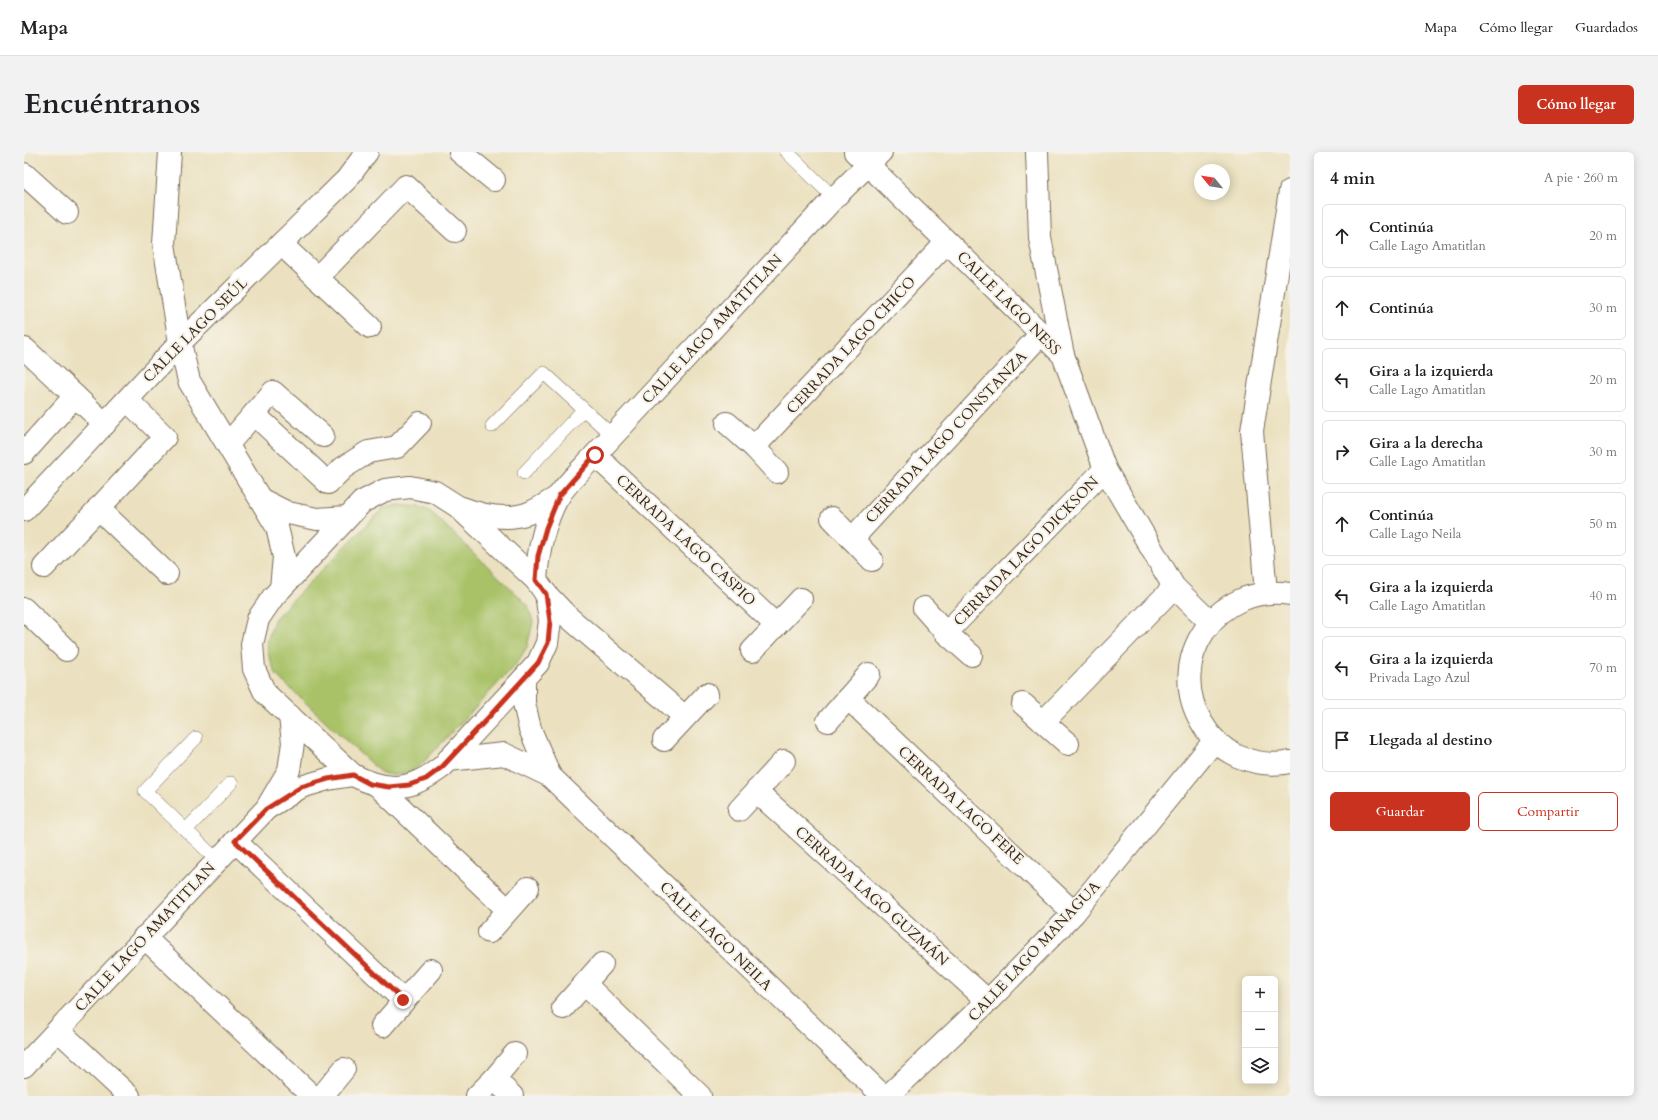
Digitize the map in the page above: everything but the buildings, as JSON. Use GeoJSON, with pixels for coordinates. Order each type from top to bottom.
{"type":"FeatureCollection","features":[{"type":"Feature","properties":{"kind":"street"},"geometry":{"type":"LineString","coordinates":[[170,152],[164,244],[180,343],[189,380],[277,527],[284,557],[281,588]]}},
{"type":"Feature","properties":{"kind":"street","name":"CALLE LAGO SEÚL"},"geometry":{"type":"LineString","coordinates":[[24,510],[180,343],[347,179],[367,152]]}},
{"type":"Feature","properties":{"kind":"street"},"geometry":{"type":"LineString","coordinates":[[460,152],[494,180]]}},
{"type":"Feature","properties":{"kind":"street"},"geometry":{"type":"LineString","coordinates":[[1036,152],[1040,238],[1063,355]]}},
{"type":"Feature","properties":{"kind":"street","name":"CALLE LAGO AMATITLAN"},"geometry":{"type":"LineString","coordinates":[[559,496],[595,455],[834,198],[868,156]]}},
{"type":"Feature","properties":{"kind":"street","name":"CALLE LAGO NESS"},"geometry":{"type":"LineString","coordinates":[[868,156],[947,242],[1063,355],[1105,469],[1174,587],[1210,622]]}},
{"type":"Feature","properties":{"kind":"street"},"geometry":{"type":"LineString","coordinates":[[24,174],[67,213]]}},
{"type":"Feature","properties":{"kind":"street"},"geometry":{"type":"LineString","coordinates":[[317,278],[406,186],[455,231]]}},
{"type":"Feature","properties":{"kind":"street"},"geometry":{"type":"LineString","coordinates":[[1266,593],[1252,431],[1290,191]]}},
{"type":"Feature","properties":{"kind":"street","name":"CERRADA LAGO CHICO"},"geometry":{"type":"LineString","coordinates":[[754,447],[947,242]]}},
{"type":"Feature","properties":{"kind":"street"},"geometry":{"type":"LineString","coordinates":[[281,244],[370,326]]}},
{"type":"Feature","properties":{"kind":"street","name":"CERRADA LAGO CONSTANZA"},"geometry":{"type":"LineString","coordinates":[[852,539],[1041,334]]}},
{"type":"Feature","properties":{"kind":"street"},"geometry":{"type":"LineString","coordinates":[[25,349],[105,424]]}},
{"type":"Feature","properties":{"kind":"street"},"geometry":{"type":"LineString","coordinates":[[228,444],[273,392],[323,436]]}},
{"type":"Feature","properties":{"kind":"street"},"geometry":{"type":"LineString","coordinates":[[24,453],[75,396]]}},
{"type":"Feature","properties":{"kind":"street"},"geometry":{"type":"LineString","coordinates":[[44,566],[165,437],[127,400]]}},
{"type":"Feature","properties":{"kind":"street"},"geometry":{"type":"LineString","coordinates":[[254,414],[328,483],[343,468],[368,452],[397,447],[420,423]]}},
{"type":"Feature","properties":{"kind":"street"},"geometry":{"type":"LineString","coordinates":[[727,423],[754,447],[777,472]]}},
{"type":"Feature","properties":{"kind":"street","name":"CERRADA LAGO CASPIO"},"geometry":{"type":"LineString","coordinates":[[595,455],[776,625]]}},
{"type":"Feature","properties":{"kind":"street","name":"CERRADA LAGO DICKSON"},"geometry":{"type":"LineString","coordinates":[[946,633],[1105,469]]}},
{"type":"Feature","properties":{"kind":"street"},"geometry":{"type":"LineString","coordinates":[[410,487],[435,492],[457,506],[480,515],[504,517],[528,513],[559,496],[546,528],[538,556],[541,587],[550,621],[548,643],[538,663],[524,679],[448,760],[426,779],[409,785],[389,787],[370,784],[353,775],[265,692],[254,669],[252,644],[258,618],[281,588],[362,502],[385,490],[410,487]]}},
{"type":"Feature","properties":{"kind":"street"},"geometry":{"type":"LineString","coordinates":[[262,500],[288,513],[317,519],[347,517]]}},
{"type":"Feature","properties":{"kind":"street"},"geometry":{"type":"LineString","coordinates":[[457,506],[541,587],[567,616],[684,717]]}},
{"type":"Feature","properties":{"kind":"street"},"geometry":{"type":"LineString","coordinates":[[98,508],[167,574]]}},
{"type":"Feature","properties":{"kind":"street"},"geometry":{"type":"LineString","coordinates":[[832,518],[872,560]]}},
{"type":"Feature","properties":{"kind":"street"},"geometry":{"type":"LineString","coordinates":[[1044,721],[1174,587]]}},
{"type":"Feature","properties":{"kind":"street"},"geometry":{"type":"LineString","coordinates":[[1290,594],[1266,593],[1251,596],[1222,611],[1210,622],[1194,651],[1190,667],[1189,684],[1191,700],[1197,716],[1205,730],[1231,753],[1247,760],[1265,764],[1282,764],[1290,762]]}},
{"type":"Feature","properties":{"kind":"street"},"geometry":{"type":"LineString","coordinates":[[752,651],[801,599]]}},
{"type":"Feature","properties":{"kind":"street"},"geometry":{"type":"LineString","coordinates":[[924,608],[946,633],[971,655]]}},
{"type":"Feature","properties":{"kind":"street"},"geometry":{"type":"LineString","coordinates":[[24,609],[66,650]]}},
{"type":"Feature","properties":{"kind":"street"},"geometry":{"type":"LineString","coordinates":[[828,721],[869,674]]}},
{"type":"Feature","properties":{"kind":"street"},"geometry":{"type":"LineString","coordinates":[[524,679],[524,703],[530,729],[550,776]]}},
{"type":"Feature","properties":{"kind":"street"},"geometry":{"type":"LineString","coordinates":[[664,740],[707,694]]}},
{"type":"Feature","properties":{"kind":"street","name":"CERRADA LAGO FERE"},"geometry":{"type":"LineString","coordinates":[[848,698],[1074,912]]}},
{"type":"Feature","properties":{"kind":"street"},"geometry":{"type":"LineString","coordinates":[[1023,704],[1044,721],[1068,744]]}},
{"type":"Feature","properties":{"kind":"street","name":"CALLE LAGO AMATITLAN"},"geometry":{"type":"LineString","coordinates":[[24,1066],[266,809],[289,770],[293,743],[290,716]]}},
{"type":"Feature","properties":{"kind":"street","name":"CALLE LAGO MANAGUA"},"geometry":{"type":"LineString","coordinates":[[888,1096],[988,1002],[1074,912],[1215,740]]}},
{"type":"Feature","properties":{"kind":"street"},"geometry":{"type":"LineString","coordinates":[[448,760],[504,754],[550,776]]}},
{"type":"Feature","properties":{"kind":"street"},"geometry":{"type":"LineString","coordinates":[[739,810],[784,761]]}},
{"type":"Feature","properties":{"kind":"street","name":"CALLE LAGO AMATITLAN"},"geometry":{"type":"LineString","coordinates":[[266,809],[301,787],[328,779],[353,775]]}},
{"type":"Feature","properties":{"kind":"street","name":"CALLE LAGO NEILA"},"geometry":{"type":"LineString","coordinates":[[550,776],[883,1096]]}},
{"type":"Feature","properties":{"kind":"street"},"geometry":{"type":"LineString","coordinates":[[377,785],[508,910]]}},
{"type":"Feature","properties":{"kind":"street","name":"CERRADA LAGO GUZMÁN"},"geometry":{"type":"LineString","coordinates":[[756,791],[988,1002]]}},
{"type":"Feature","properties":{"kind":"street"},"geometry":{"type":"LineString","coordinates":[[235,841],[403,1000]]}},
{"type":"Feature","properties":{"kind":"street"},"geometry":{"type":"LineString","coordinates":[[489,932],[528,888]]}},
{"type":"Feature","properties":{"kind":"street"},"geometry":{"type":"LineString","coordinates":[[144,937],[312,1096]]}},
{"type":"Feature","properties":{"kind":"street"},"geometry":{"type":"LineString","coordinates":[[563,1008],[602,964]]}},
{"type":"Feature","properties":{"kind":"street"},"geometry":{"type":"LineString","coordinates":[[382,1026],[403,1000],[431,970]]}},
{"type":"Feature","properties":{"kind":"street"},"geometry":{"type":"LineString","coordinates":[[585,984],[700,1096]]}},
{"type":"Feature","properties":{"kind":"street"},"geometry":{"type":"LineString","coordinates":[[58,1030],[129,1096]]}},
{"type":"Feature","properties":{"kind":"street"},"geometry":{"type":"LineString","coordinates":[[478,1096],[515,1054]]}},
{"type":"Feature","properties":{"kind":"street"},"geometry":{"type":"LineString","coordinates":[[322,1096],[344,1069]]}},
{"type":"Feature","properties":{"kind":"street"},"geometry":{"type":"LineString","coordinates":[[494,1079],[512,1096]]}},
{"type":"Feature","properties":{"kind":"lane"},"geometry":{"type":"LineString","coordinates":[[786,152],[834,198]]}},
{"type":"Feature","properties":{"kind":"lane"},"geometry":{"type":"LineString","coordinates":[[492,426],[544,373],[613,436]]}},
{"type":"Feature","properties":{"kind":"lane"},"geometry":{"type":"LineString","coordinates":[[524,473],[583,410]]}},
{"type":"Feature","properties":{"kind":"lane"},"geometry":{"type":"LineString","coordinates":[[196,738],[144,791],[217,860]]}},
{"type":"Feature","properties":{"kind":"lane"},"geometry":{"type":"LineString","coordinates":[[186,830],[231,783]]}},
{"type":"Feature","properties":{"kind":"green space"},"geometry":{"type":"Polygon","coordinates":[[[400,505],[420,507],[430,511],[528,605],[533,622],[527,647],[517,663],[424,762],[413,770],[404,774],[394,775],[381,773],[277,676],[267,647],[269,635],[275,618],[383,508],[400,505]]]}},
{"type":"Feature","properties":{"kind":"route"},"geometry":{"type":"LineString","coordinates":[[403,1000],[235,841],[266,809],[301,787],[328,779],[353,775],[370,784],[389,787],[409,785],[426,779],[442,767],[486,720],[538,663],[548,643],[550,621],[546,594],[536,580],[538,556],[546,528],[559,496],[595,455]]}}]}
